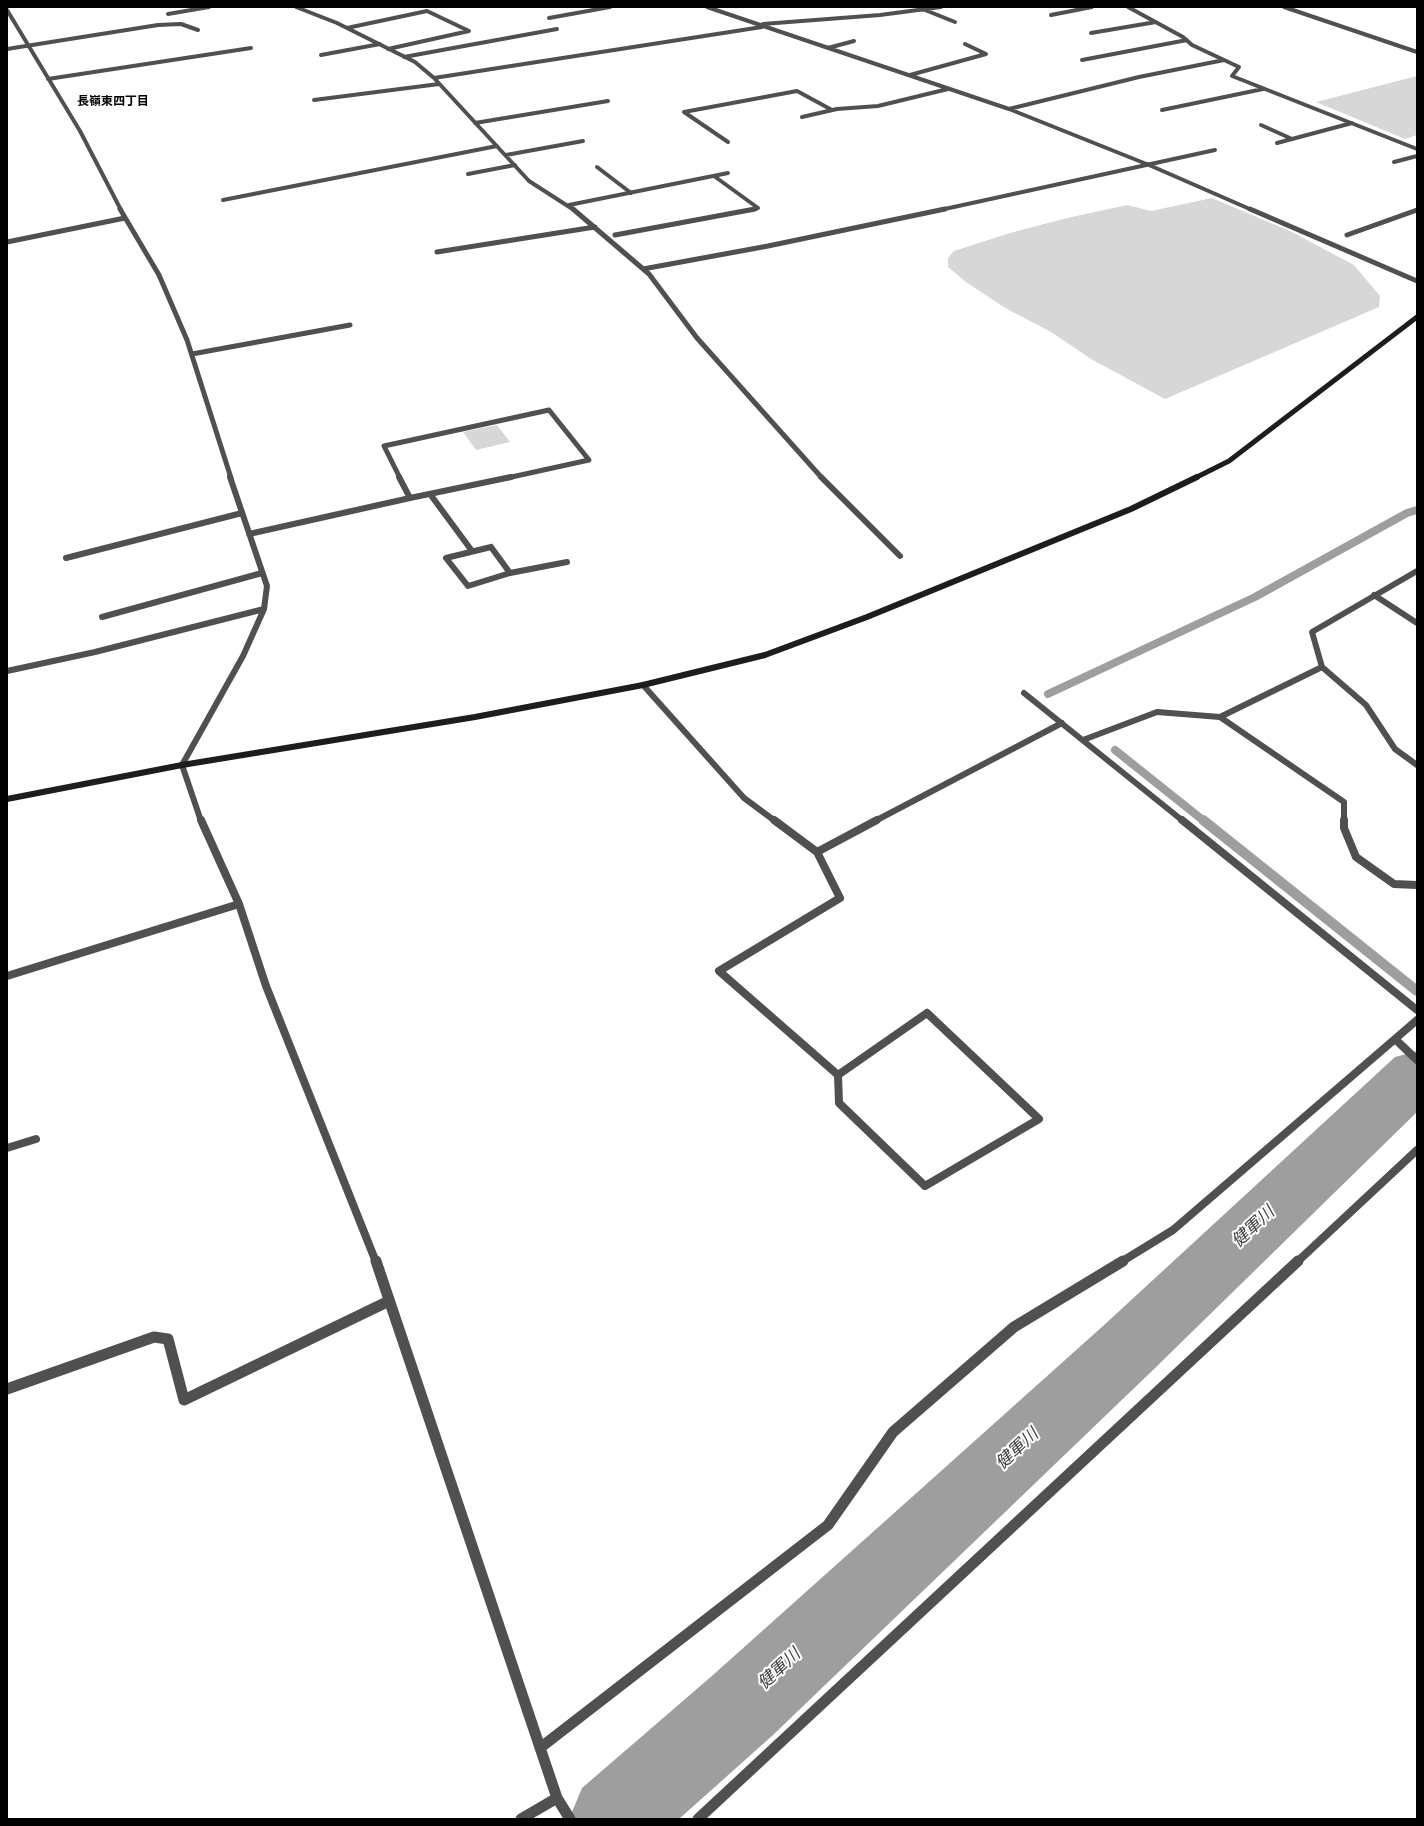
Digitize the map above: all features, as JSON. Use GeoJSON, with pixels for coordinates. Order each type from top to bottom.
{"type":"FeatureCollection","features":[{"type":"Feature","properties":{"kind":"street"},"geometry":{"type":"LineString","coordinates":[[168,14],[209,7]]}},
{"type":"Feature","properties":{"kind":"street"},"geometry":{"type":"LineString","coordinates":[[296,7],[347,28],[415,62],[434,78],[529,181],[569,206],[649,274],[697,338],[811,466],[900,556]]}},
{"type":"Feature","properties":{"kind":"street"},"geometry":{"type":"LineString","coordinates":[[549,18],[610,7]]}},
{"type":"Feature","properties":{"kind":"street"},"geometry":{"type":"LineString","coordinates":[[707,7],[1008,109],[1149,165],[1417,281]]}},
{"type":"Feature","properties":{"kind":"street"},"geometry":{"type":"LineString","coordinates":[[434,78],[760,26],[880,15],[941,7]]}},
{"type":"Feature","properties":{"kind":"street"},"geometry":{"type":"LineString","coordinates":[[1051,15],[1092,7]]}},
{"type":"Feature","properties":{"kind":"street"},"geometry":{"type":"LineString","coordinates":[[1128,7],[1187,40],[1192,45],[1240,67],[1232,76],[1417,149]]}},
{"type":"Feature","properties":{"kind":"street"},"geometry":{"type":"LineString","coordinates":[[1284,7],[1417,52]]}},
{"type":"Feature","properties":{"kind":"street"},"geometry":{"type":"LineString","coordinates":[[924,9],[955,22]]}},
{"type":"Feature","properties":{"kind":"street"},"geometry":{"type":"LineString","coordinates":[[7,11],[80,131],[125,218],[159,275],[192,354],[242,513],[267,586],[264,609],[243,656],[182,765],[199,816],[239,904],[266,986],[377,1263],[557,1798],[570,1819]]}},
{"type":"Feature","properties":{"kind":"street"},"geometry":{"type":"LineString","coordinates":[[347,28],[427,11],[469,31],[388,49]]}},
{"type":"Feature","properties":{"kind":"street"},"geometry":{"type":"LineString","coordinates":[[1091,33],[1156,22]]}},
{"type":"Feature","properties":{"kind":"street"},"geometry":{"type":"LineString","coordinates":[[7,49],[158,25],[181,24],[198,30]]}},
{"type":"Feature","properties":{"kind":"street"},"geometry":{"type":"LineString","coordinates":[[404,57],[557,29]]}},
{"type":"Feature","properties":{"kind":"street"},"geometry":{"type":"LineString","coordinates":[[1082,60],[1187,40]]}},
{"type":"Feature","properties":{"kind":"street"},"geometry":{"type":"LineString","coordinates":[[828,48],[854,41]]}},
{"type":"Feature","properties":{"kind":"street"},"geometry":{"type":"LineString","coordinates":[[321,55],[380,44]]}},
{"type":"Feature","properties":{"kind":"street"},"geometry":{"type":"LineString","coordinates":[[910,75],[986,54],[965,44]]}},
{"type":"Feature","properties":{"kind":"street"},"geometry":{"type":"LineString","coordinates":[[48,79],[250,48]]}},
{"type":"Feature","properties":{"kind":"street"},"geometry":{"type":"LineString","coordinates":[[1008,109],[1139,77],[1224,60]]}},
{"type":"Feature","properties":{"kind":"street"},"geometry":{"type":"LineString","coordinates":[[314,100],[439,84]]}},
{"type":"Feature","properties":{"kind":"street"},"geometry":{"type":"LineString","coordinates":[[802,117],[832,110],[878,106],[948,88]]}},
{"type":"Feature","properties":{"kind":"street"},"geometry":{"type":"LineString","coordinates":[[1162,110],[1264,89]]}},
{"type":"Feature","properties":{"kind":"street"},"geometry":{"type":"LineString","coordinates":[[728,142],[684,112],[797,91],[832,110]]}},
{"type":"Feature","properties":{"kind":"street"},"geometry":{"type":"LineString","coordinates":[[475,123],[608,101]]}},
{"type":"Feature","properties":{"kind":"street"},"geometry":{"type":"LineString","coordinates":[[1277,143],[1352,123]]}},
{"type":"Feature","properties":{"kind":"street"},"geometry":{"type":"LineString","coordinates":[[1261,125],[1292,139]]}},
{"type":"Feature","properties":{"kind":"street"},"geometry":{"type":"LineString","coordinates":[[506,155],[583,141]]}},
{"type":"Feature","properties":{"kind":"street"},"geometry":{"type":"LineString","coordinates":[[223,200],[498,146]]}},
{"type":"Feature","properties":{"kind":"street"},"geometry":{"type":"LineString","coordinates":[[643,270],[768,246],[1215,150]]}},
{"type":"Feature","properties":{"kind":"street"},"geometry":{"type":"LineString","coordinates":[[1394,162],[1417,156]]}},
{"type":"Feature","properties":{"kind":"street"},"geometry":{"type":"LineString","coordinates":[[468,174],[515,166]]}},
{"type":"Feature","properties":{"kind":"street"},"geometry":{"type":"LineString","coordinates":[[597,167],[631,193]]}},
{"type":"Feature","properties":{"kind":"street"},"geometry":{"type":"LineString","coordinates":[[569,206],[728,173]]}},
{"type":"Feature","properties":{"kind":"street"},"geometry":{"type":"LineString","coordinates":[[615,235],[758,208],[714,176]]}},
{"type":"Feature","properties":{"kind":"street"},"geometry":{"type":"LineString","coordinates":[[1347,235],[1417,210]]}},
{"type":"Feature","properties":{"kind":"street"},"geometry":{"type":"LineString","coordinates":[[7,242],[125,218]]}},
{"type":"Feature","properties":{"kind":"street"},"geometry":{"type":"LineString","coordinates":[[438,252],[595,227]]}},
{"type":"Feature","properties":{"kind":"street"},"geometry":{"type":"LineString","coordinates":[[7,799],[182,765],[460,720],[642,685],[772,652],[867,618],[1131,509],[1228,461],[1417,317]]}},
{"type":"Feature","properties":{"kind":"street"},"geometry":{"type":"LineString","coordinates":[[192,354],[350,325]]}},
{"type":"Feature","properties":{"kind":"street"},"geometry":{"type":"LineString","coordinates":[[249,534],[590,460],[549,410],[384,446],[410,499]]}},
{"type":"Feature","properties":{"kind":"street"},"geometry":{"type":"LineString","coordinates":[[430,494],[472,551]]}},
{"type":"Feature","properties":{"kind":"street"},"geometry":{"type":"LineString","coordinates":[[66,558],[242,513]]}},
{"type":"Feature","properties":{"kind":"street"},"geometry":{"type":"LineString","coordinates":[[510,573],[491,547],[446,558],[468,586],[510,573],[567,562]]}},
{"type":"Feature","properties":{"kind":"street"},"geometry":{"type":"LineString","coordinates":[[1417,571],[1312,632],[1322,666],[1366,705],[1395,749],[1417,766]]}},
{"type":"Feature","properties":{"kind":"street"},"geometry":{"type":"LineString","coordinates":[[102,616],[262,573]]}},
{"type":"Feature","properties":{"kind":"street"},"geometry":{"type":"LineString","coordinates":[[1374,596],[1417,623]]}},
{"type":"Feature","properties":{"kind":"street"},"geometry":{"type":"LineString","coordinates":[[7,671],[95,652],[264,609]]}},
{"type":"Feature","properties":{"kind":"street"},"geometry":{"type":"LineString","coordinates":[[1220,717],[1322,666]]}},
{"type":"Feature","properties":{"kind":"street"},"geometry":{"type":"LineString","coordinates":[[642,685],[744,798],[818,852],[840,898],[719,971],[838,1075],[839,1103],[925,1186],[1039,1119],[927,1013],[838,1075]]}},
{"type":"Feature","properties":{"kind":"street"},"geometry":{"type":"LineString","coordinates":[[1024,693],[1417,1010]]}},
{"type":"Feature","properties":{"kind":"street"},"geometry":{"type":"LineString","coordinates":[[1083,740],[1156,712],[1220,717],[1344,802],[1344,828],[1356,856],[1394,884],[1417,885]]}},
{"type":"Feature","properties":{"kind":"street"},"geometry":{"type":"LineString","coordinates":[[818,852],[1062,723]]}},
{"type":"Feature","properties":{"kind":"street"},"geometry":{"type":"LineString","coordinates":[[7,976],[239,904]]}},
{"type":"Feature","properties":{"kind":"street"},"geometry":{"type":"LineString","coordinates":[[540,1748],[828,1525],[893,1432],[1014,1327],[1174,1230],[1417,1020]]}},
{"type":"Feature","properties":{"kind":"street"},"geometry":{"type":"LineString","coordinates":[[1396,1039],[1417,1060]]}},
{"type":"Feature","properties":{"kind":"street"},"geometry":{"type":"LineString","coordinates":[[7,1148],[36,1139]]}},
{"type":"Feature","properties":{"kind":"street"},"geometry":{"type":"LineString","coordinates":[[698,1819],[1417,1150]]}},
{"type":"Feature","properties":{"kind":"street"},"geometry":{"type":"LineString","coordinates":[[7,1389],[154,1337],[168,1339],[184,1400],[389,1301]]}},
{"type":"Feature","properties":{"kind":"street"},"geometry":{"type":"LineString","coordinates":[[521,1819],[557,1798]]}},
{"type":"Feature","properties":{"kind":"shaded area"},"geometry":{"type":"Polygon","coordinates":[[[1417,76],[1417,135],[1405,139],[1316,102],[1417,76]]]}},
{"type":"Feature","properties":{"kind":"shaded area"},"geometry":{"type":"Polygon","coordinates":[[[1212,198],[1292,232],[1354,265],[1380,296],[1379,307],[1165,399],[1091,359],[1051,332],[1007,309],[966,282],[948,267],[948,258],[954,251],[1010,233],[1067,218],[1127,205],[1151,211],[1212,198]]]}},
{"type":"Feature","properties":{"kind":"shaded area"},"geometry":{"type":"Polygon","coordinates":[[[497,425],[510,442],[476,450],[463,432],[497,425]]]}},
{"type":"Feature","properties":{"kind":"waterway"},"geometry":{"type":"LineString","coordinates":[[1048,694],[1255,597],[1407,513],[1417,510]]}},
{"type":"Feature","properties":{"kind":"waterway"},"geometry":{"type":"LineString","coordinates":[[1115,750],[1204,821]]}},
{"type":"Feature","properties":{"kind":"waterway"},"geometry":{"type":"LineString","coordinates":[[1203,820],[1417,991]]}},
{"type":"Feature","properties":{"kind":"waterway","name":"健軍川"},"geometry":{"type":"LineString","coordinates":[[613,1819],[743,1705],[940,1523],[1128,1348],[1417,1074]]}},
{"type":"Feature","properties":{"kind":"district","name":"長嶺東四丁目"},"geometry":{"type":"Point","coordinates":[113,102]}}]}
